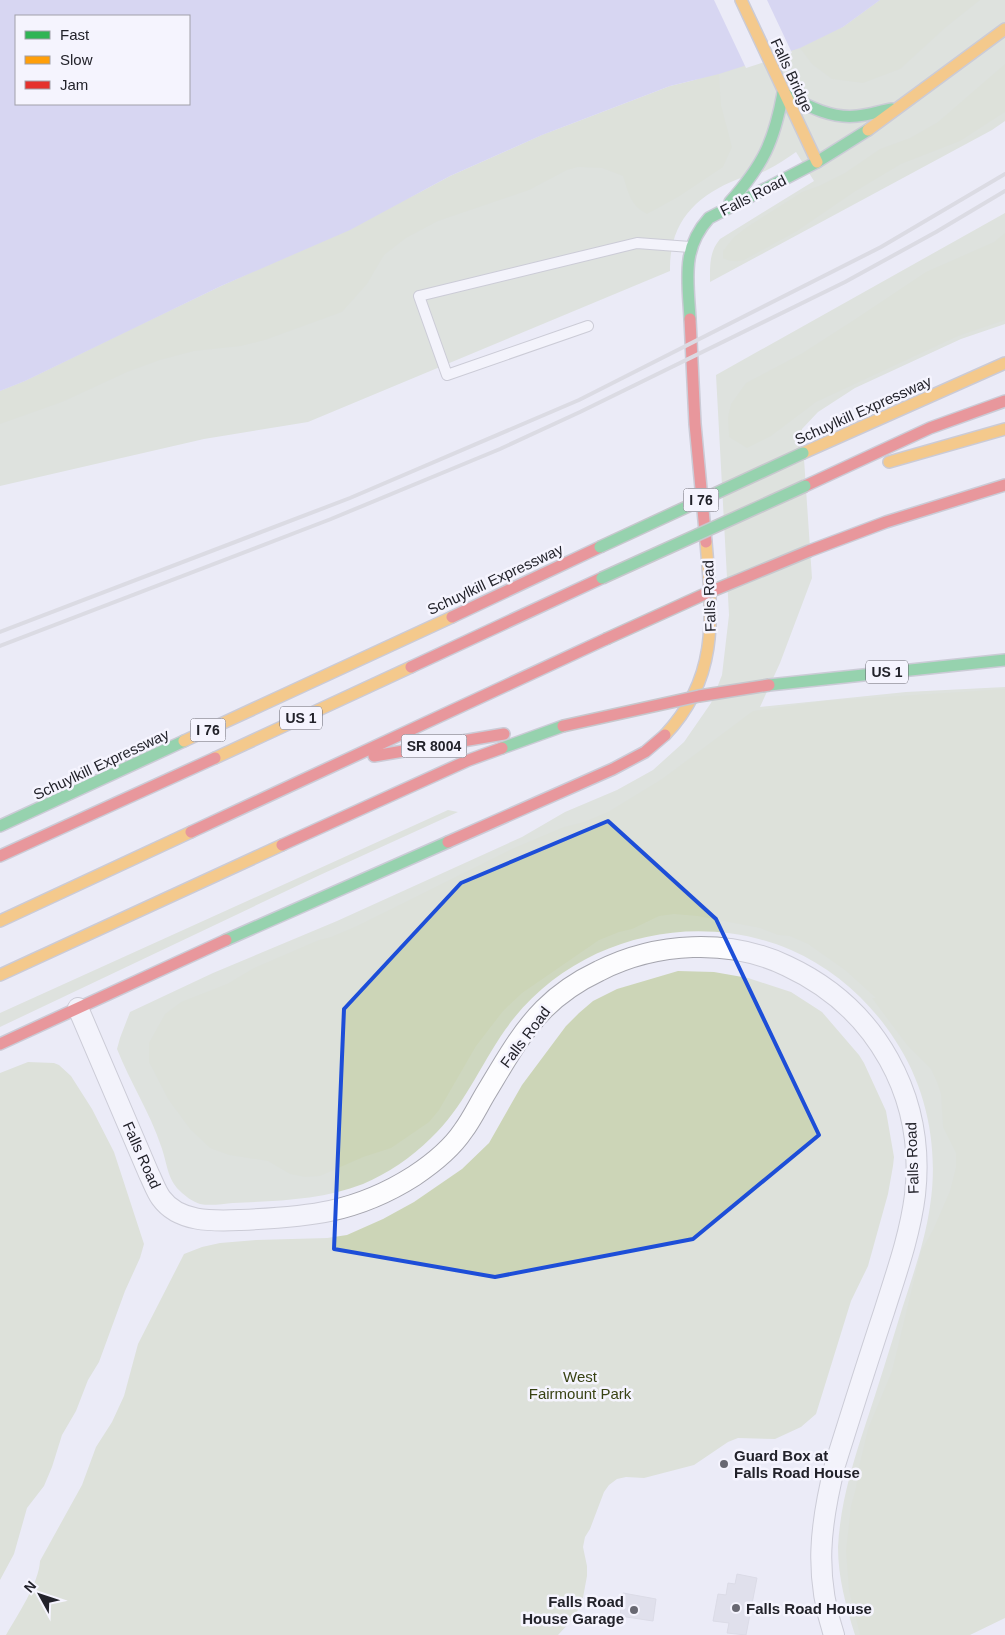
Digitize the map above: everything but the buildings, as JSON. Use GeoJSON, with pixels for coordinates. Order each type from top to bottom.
{"type":"FeatureCollection","features":[{"type":"Feature","properties":{"kind":"main road","name":"Falls Bridge"},"geometry":{"type":"LineString","coordinates":[[740,0],[817,162]]}},
{"type":"Feature","properties":{"kind":"main road","name":"Falls Road"},"geometry":{"type":"LineString","coordinates":[[78,1008],[241,933],[613,769],[649,749],[664,736],[682,714],[697,688],[706,664],[710,640],[708,559],[694,406],[688,282],[690,247],[694,236],[700,226],[722,210],[817,162],[871,128],[1005,29]]}},
{"type":"Feature","properties":{"kind":"main road"},"geometry":{"type":"LineString","coordinates":[[722,210],[740,191],[763,160],[771,143],[783,93],[820,111],[841,116],[856,116],[898,108]]}},
{"type":"Feature","properties":{"kind":"main road","name":"Schuylkill Expressway"},"geometry":{"type":"LineString","coordinates":[[0,825],[29,814],[600,546],[803,453],[1005,364]]}},
{"type":"Feature","properties":{"kind":"main road","name":"US 1"},"geometry":{"type":"LineString","coordinates":[[0,856],[930,428],[1005,401]]}},
{"type":"Feature","properties":{"kind":"main road"},"geometry":{"type":"LineString","coordinates":[[805,486],[1005,429]]}},
{"type":"Feature","properties":{"kind":"main road"},"geometry":{"type":"LineString","coordinates":[[0,921],[707,593],[886,522],[1005,485]]}},
{"type":"Feature","properties":{"kind":"main road","name":"US 1"},"geometry":{"type":"LineString","coordinates":[[0,975],[469,760],[563,726],[699,696],[769,685],[1005,660]]}},
{"type":"Feature","properties":{"kind":"main road","name":"SR 8004"},"geometry":{"type":"LineString","coordinates":[[338,763],[530,729],[563,726]]}},
{"type":"Feature","properties":{"kind":"main road"},"geometry":{"type":"LineString","coordinates":[[0,1044],[78,1008]]}},
{"type":"Feature","properties":{"kind":"street","name":"Falls Road"},"geometry":{"type":"LineString","coordinates":[[78,1008],[162,1200],[181,1214],[208,1220],[231,1220],[309,1216],[356,1205],[380,1195],[421,1171],[438,1158],[463,1133],[510,1054],[544,1008],[581,981],[624,960],[645,953],[676,948],[714,947],[736,950],[780,962],[818,982],[837,997],[868,1027],[881,1045],[902,1086],[913,1125],[915,1194],[906,1242],[829,1489],[821,1547],[821,1574],[823,1594],[834,1635]]}},
{"type":"Feature","properties":{"kind":"lane"},"geometry":{"type":"LineString","coordinates":[[588,326],[447,375],[419,296],[636,243],[690,247]]}},
{"type":"Feature","properties":{"kind":"highlighted area"},"geometry":{"type":"Polygon","coordinates":[[[608,821],[716,919],[819,1135],[693,1239],[495,1277],[334,1249],[344,1009],[461,883],[608,821]]]}},
{"type":"Feature","properties":{"kind":"green space"},"geometry":{"type":"Polygon","coordinates":[[[880,0],[1005,0],[1005,121],[992,130],[710,282],[712,254],[720,239],[814,181],[796,152],[764,172],[738,179],[723,186],[697,203],[680,225],[674,239],[670,271],[308,422],[204,439],[0,486],[0,391],[25,381],[542,135],[843,27],[880,0]]]}},
{"type":"Feature","properties":{"kind":"green space"},"geometry":{"type":"Polygon","coordinates":[[[880,0],[980,0],[946,27],[900,69],[863,83],[832,79],[812,64],[800,48],[843,27],[880,0]]]}},
{"type":"Feature","properties":{"kind":"green space"},"geometry":{"type":"Polygon","coordinates":[[[1005,64],[1005,112],[960,141],[901,164],[854,192],[797,231],[744,260],[734,261],[723,258],[723,251],[734,237],[747,227],[802,192],[845,173],[880,149],[910,138],[938,122],[1005,64]]]}},
{"type":"Feature","properties":{"kind":"green space"},"geometry":{"type":"Polygon","coordinates":[[[719,74],[721,105],[732,147],[723,167],[678,197],[647,214],[641,211],[634,203],[623,176],[602,168],[578,167],[567,170],[529,190],[438,221],[406,238],[384,255],[367,284],[342,312],[265,340],[241,346],[194,351],[160,360],[127,372],[62,402],[0,424],[0,391],[25,381],[221,286],[350,230],[450,176],[542,135],[670,86],[719,74]]]}},
{"type":"Feature","properties":{"kind":"green space"},"geometry":{"type":"Polygon","coordinates":[[[1005,213],[1005,324],[961,339],[855,388],[818,412],[802,429],[812,578],[780,663],[760,707],[906,692],[1005,687],[1005,1609],[960,1635],[855,1635],[839,1570],[838,1547],[841,1516],[847,1486],[922,1245],[930,1206],[933,1163],[928,1120],[923,1099],[906,1059],[895,1040],[874,1012],[850,988],[807,958],[791,950],[752,937],[713,932],[673,933],[634,940],[597,954],[562,973],[531,999],[505,1030],[453,1114],[415,1152],[390,1170],[363,1184],[315,1197],[299,1199],[208,1205],[197,1203],[184,1195],[172,1181],[163,1152],[146,1110],[117,1049],[130,1012],[213,973],[337,921],[522,837],[565,812],[617,790],[653,770],[684,742],[711,703],[722,675],[729,615],[716,375],[1005,213]]]}},
{"type":"Feature","properties":{"kind":"green space"},"geometry":{"type":"Polygon","coordinates":[[[1005,233],[1005,320],[958,336],[816,402],[771,436],[747,448],[729,437],[728,417],[731,404],[746,383],[801,354],[926,272],[994,242],[1005,233]]]}},
{"type":"Feature","properties":{"kind":"green space"},"geometry":{"type":"Polygon","coordinates":[[[1005,689],[1005,1618],[970,1635],[860,1635],[849,1590],[846,1551],[851,1506],[868,1429],[892,1371],[921,1251],[933,1230],[950,1191],[956,1167],[956,1153],[943,1127],[941,1094],[931,1069],[907,1045],[872,998],[876,998],[845,970],[808,944],[790,936],[778,935],[760,928],[698,916],[674,914],[659,916],[632,929],[599,940],[522,993],[503,1011],[476,1046],[439,1110],[429,1122],[391,1148],[363,1157],[320,1176],[305,1177],[290,1174],[268,1161],[229,1155],[210,1148],[190,1129],[168,1099],[149,1062],[149,1043],[165,1014],[181,1002],[227,984],[254,968],[357,926],[514,848],[564,827],[584,822],[608,812],[662,779],[753,711],[824,701],[1005,689]]]}},
{"type":"Feature","properties":{"kind":"green space"},"geometry":{"type":"Polygon","coordinates":[[[448,810],[458,812],[320,875],[0,1027],[0,1013],[448,810]]]}},
{"type":"Feature","properties":{"kind":"green space","name":"West Fairmount Park"},"geometry":{"type":"Polygon","coordinates":[[[678,971],[714,972],[748,978],[791,992],[822,1012],[859,1055],[886,1111],[894,1157],[888,1194],[868,1266],[851,1301],[816,1414],[801,1427],[775,1439],[738,1438],[728,1442],[694,1465],[644,1478],[626,1477],[617,1479],[609,1485],[604,1492],[585,1537],[583,1547],[587,1576],[582,1603],[572,1620],[558,1635],[6,1635],[32,1589],[39,1570],[40,1561],[82,1485],[96,1447],[112,1422],[124,1396],[138,1344],[184,1254],[220,1243],[327,1238],[347,1235],[383,1219],[414,1202],[462,1169],[489,1143],[522,1085],[566,1026],[579,1013],[593,1001],[617,989],[678,971]]]}},
{"type":"Feature","properties":{"kind":"green space"},"geometry":{"type":"Polygon","coordinates":[[[28,1062],[54,1063],[71,1076],[92,1109],[114,1152],[144,1244],[99,1362],[88,1380],[76,1411],[62,1435],[44,1486],[27,1508],[14,1554],[0,1580],[0,1073],[28,1062]]]}},
{"type":"Feature","properties":{"kind":"water"},"geometry":{"type":"Polygon","coordinates":[[[0,0],[880,0],[843,27],[800,48],[719,74],[670,86],[542,135],[450,176],[350,230],[221,286],[25,381],[0,391],[0,0]]]}},
{"type":"Feature","properties":{"kind":"pier"},"geometry":{"type":"Polygon","coordinates":[[[714,0],[767,0],[792,53],[746,68],[714,0]]]}},
{"type":"Feature","properties":{"kind":"railway"},"geometry":{"type":"LineString","coordinates":[[0,632],[350,498],[579,400],[881,247],[1005,174]]}},
{"type":"Feature","properties":{"kind":"railway"},"geometry":{"type":"LineString","coordinates":[[0,646],[331,519],[500,449],[580,412],[845,282],[936,232],[1005,191]]}},
{"type":"Feature","properties":{"kind":"traffic: fast"},"geometry":{"type":"LineString","coordinates":[[783,93],[818,110],[837,115],[861,115],[892,109]]}},
{"type":"Feature","properties":{"kind":"traffic: fast"},"geometry":{"type":"LineString","coordinates":[[730,202],[751,176],[766,152],[776,125],[783,93]]}},
{"type":"Feature","properties":{"kind":"traffic: fast"},"geometry":{"type":"LineString","coordinates":[[690,319],[688,278],[690,253],[694,241],[709,218],[817,162],[868,130]]}},
{"type":"Feature","properties":{"kind":"traffic: fast"},"geometry":{"type":"LineString","coordinates":[[600,547],[803,453]]}},
{"type":"Feature","properties":{"kind":"traffic: fast"},"geometry":{"type":"LineString","coordinates":[[602,578],[805,486]]}},
{"type":"Feature","properties":{"kind":"traffic: fast"},"geometry":{"type":"LineString","coordinates":[[769,685],[1005,660]]}},
{"type":"Feature","properties":{"kind":"traffic: fast"},"geometry":{"type":"LineString","coordinates":[[502,748],[563,726]]}},
{"type":"Feature","properties":{"kind":"traffic: fast"},"geometry":{"type":"LineString","coordinates":[[0,826],[184,741]]}},
{"type":"Feature","properties":{"kind":"traffic: fast"},"geometry":{"type":"LineString","coordinates":[[226,940],[448,842]]}},
{"type":"Feature","properties":{"kind":"traffic: slow"},"geometry":{"type":"LineString","coordinates":[[741,0],[817,162]]}},
{"type":"Feature","properties":{"kind":"traffic: slow"},"geometry":{"type":"LineString","coordinates":[[868,130],[1005,29]]}},
{"type":"Feature","properties":{"kind":"traffic: slow"},"geometry":{"type":"LineString","coordinates":[[803,453],[1005,363]]}},
{"type":"Feature","properties":{"kind":"traffic: slow"},"geometry":{"type":"LineString","coordinates":[[889,462],[1005,429]]}},
{"type":"Feature","properties":{"kind":"traffic: slow"},"geometry":{"type":"LineString","coordinates":[[665,735],[683,713],[695,691],[704,668],[710,620],[706,542]]}},
{"type":"Feature","properties":{"kind":"traffic: slow"},"geometry":{"type":"LineString","coordinates":[[184,741],[452,617]]}},
{"type":"Feature","properties":{"kind":"traffic: slow"},"geometry":{"type":"LineString","coordinates":[[215,758],[411,667]]}},
{"type":"Feature","properties":{"kind":"traffic: slow"},"geometry":{"type":"LineString","coordinates":[[0,921],[191,832]]}},
{"type":"Feature","properties":{"kind":"traffic: slow"},"geometry":{"type":"LineString","coordinates":[[0,975],[282,845]]}},
{"type":"Feature","properties":{"kind":"traffic: jam"},"geometry":{"type":"LineString","coordinates":[[690,319],[695,424],[706,542]]}},
{"type":"Feature","properties":{"kind":"traffic: jam"},"geometry":{"type":"LineString","coordinates":[[805,486],[930,428],[1005,401]]}},
{"type":"Feature","properties":{"kind":"traffic: jam"},"geometry":{"type":"LineString","coordinates":[[809,551],[886,522],[1005,485]]}},
{"type":"Feature","properties":{"kind":"traffic: jam"},"geometry":{"type":"LineString","coordinates":[[452,617],[600,547]]}},
{"type":"Feature","properties":{"kind":"traffic: jam"},"geometry":{"type":"LineString","coordinates":[[606,639],[707,593],[809,551]]}},
{"type":"Feature","properties":{"kind":"traffic: jam"},"geometry":{"type":"LineString","coordinates":[[411,667],[602,578]]}},
{"type":"Feature","properties":{"kind":"traffic: jam"},"geometry":{"type":"LineString","coordinates":[[191,832],[606,639]]}},
{"type":"Feature","properties":{"kind":"traffic: jam"},"geometry":{"type":"LineString","coordinates":[[563,726],[699,696],[769,685]]}},
{"type":"Feature","properties":{"kind":"traffic: jam"},"geometry":{"type":"LineString","coordinates":[[374,756],[504,734]]}},
{"type":"Feature","properties":{"kind":"traffic: jam"},"geometry":{"type":"LineString","coordinates":[[448,842],[613,769],[645,752],[665,735]]}},
{"type":"Feature","properties":{"kind":"traffic: jam"},"geometry":{"type":"LineString","coordinates":[[282,845],[469,760],[502,748]]}},
{"type":"Feature","properties":{"kind":"traffic: jam"},"geometry":{"type":"LineString","coordinates":[[0,856],[215,758]]}},
{"type":"Feature","properties":{"kind":"traffic: jam"},"geometry":{"type":"LineString","coordinates":[[0,1044],[226,940]]}},
{"type":"Feature","properties":{"kind":"place","name":"Guard Box at Falls Road House"},"geometry":{"type":"Point","coordinates":[724,1464]}},
{"type":"Feature","properties":{"kind":"place","name":"Falls Road House"},"geometry":{"type":"Point","coordinates":[736,1608]}},
{"type":"Feature","properties":{"kind":"place","name":"Falls Road House Garage"},"geometry":{"type":"Point","coordinates":[634,1610]}}]}
